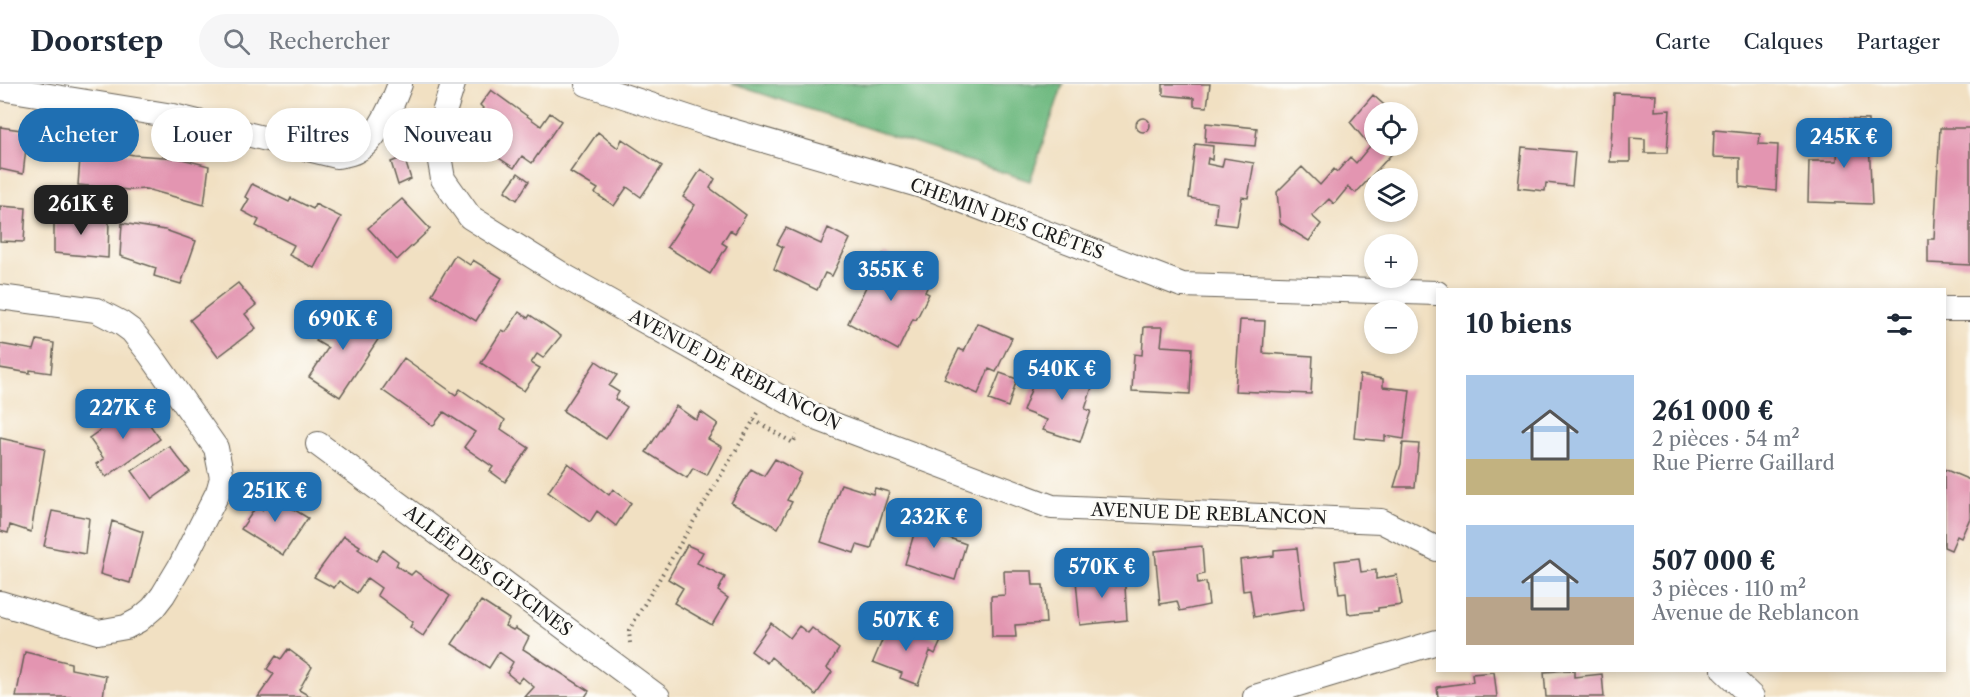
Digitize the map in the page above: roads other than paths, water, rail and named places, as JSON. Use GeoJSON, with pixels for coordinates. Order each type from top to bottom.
{"type":"FeatureCollection","features":[{"type":"Feature","properties":{"kind":"street"},"geometry":{"type":"LineString","coordinates":[[0,88],[173,116],[337,156],[355,152],[372,137],[383,121],[400,84]]}},
{"type":"Feature","properties":{"kind":"street","name":"AVENUE DE REBLANCON"},"geometry":{"type":"LineString","coordinates":[[453,84],[436,138],[443,179],[470,217],[566,277],[819,419],[1052,507],[1381,521],[1436,548]]}},
{"type":"Feature","properties":{"kind":"street","name":"CHEMIN DES CRÊTES"},"geometry":{"type":"LineString","coordinates":[[587,84],[708,124],[932,189],[1182,285],[1436,293]]}},
{"type":"Feature","properties":{"kind":"street"},"geometry":{"type":"LineString","coordinates":[[0,297],[96,310],[132,331],[216,448],[222,478],[218,492],[181,565],[158,602],[139,620],[126,627],[98,633],[0,603]]}},
{"type":"Feature","properties":{"kind":"street"},"geometry":{"type":"LineString","coordinates":[[1946,309],[1970,309]]}},
{"type":"Feature","properties":{"kind":"street","name":"ALLÉE DES GLYCINES"},"geometry":{"type":"LineString","coordinates":[[318,444],[658,697]]}},
{"type":"Feature","properties":{"kind":"street"},"geometry":{"type":"LineString","coordinates":[[1255,697],[1436,642]]}},
{"type":"Feature","properties":{"kind":"street"},"geometry":{"type":"LineString","coordinates":[[1726,672],[1752,697]]}}]}
